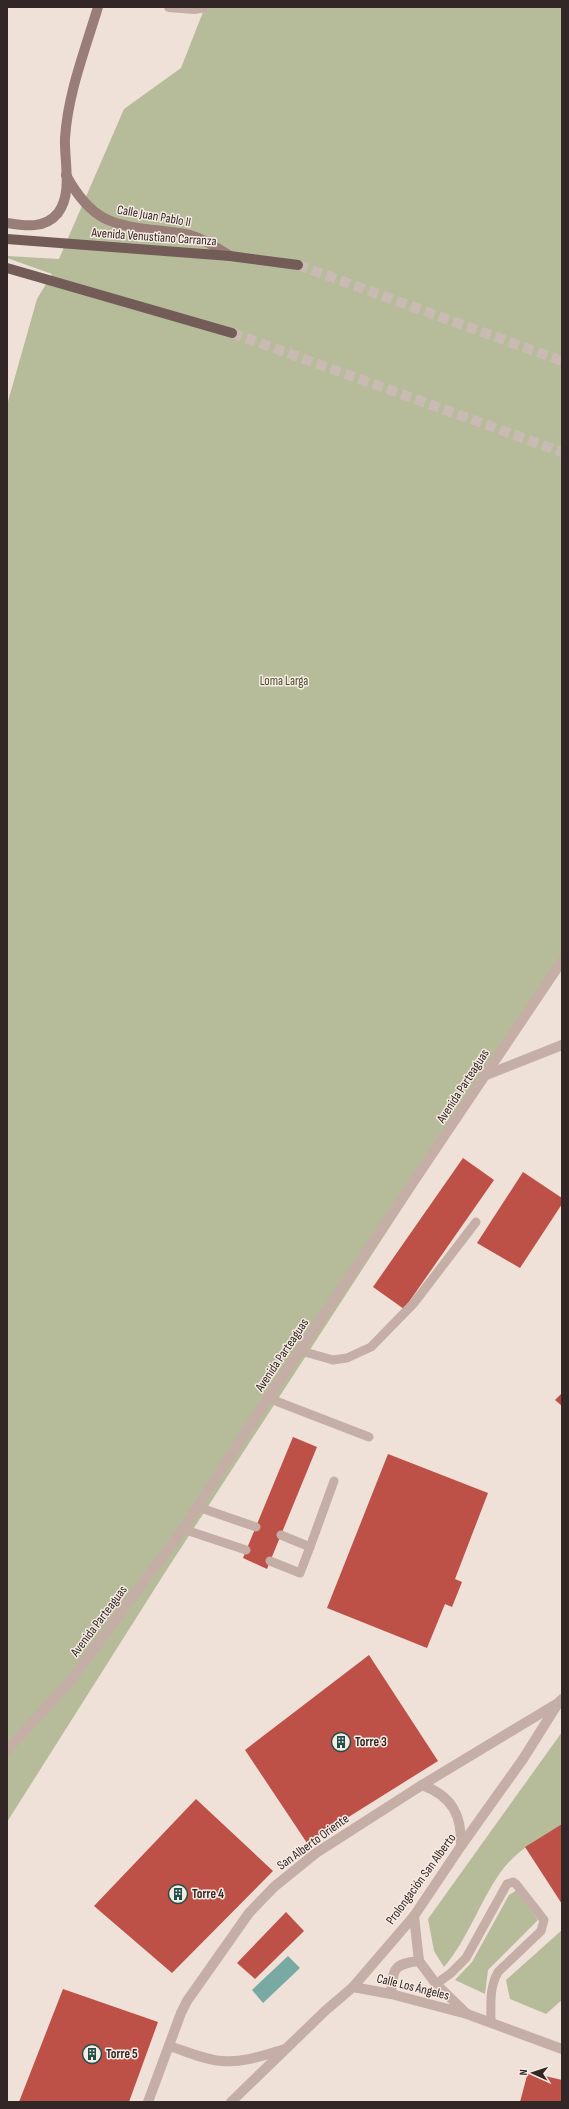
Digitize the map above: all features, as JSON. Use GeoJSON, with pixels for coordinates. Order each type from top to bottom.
{"type":"FeatureCollection","features":[{"type":"Feature","properties":{"kind":"main road","name":"Avenida Venustiano Carranza"},"geometry":{"type":"LineString","coordinates":[[7,239],[230,256],[298,265]]}},
{"type":"Feature","properties":{"kind":"main road"},"geometry":{"type":"LineString","coordinates":[[7,268],[232,333]]}},
{"type":"Feature","properties":{"kind":"street"},"geometry":{"type":"LineString","coordinates":[[7,223],[39,225],[52,219],[61,207],[65,197],[65,139],[68,106],[98,7]]}},
{"type":"Feature","properties":{"kind":"street"},"geometry":{"type":"LineString","coordinates":[[169,7],[194,9],[205,7]]}},
{"type":"Feature","properties":{"kind":"street","name":"Calle Juan Pablo II"},"geometry":{"type":"LineString","coordinates":[[66,174],[84,202],[94,213],[108,221],[124,226],[189,235],[208,242],[230,256]]}},
{"type":"Feature","properties":{"kind":"street","name":"Avenida Parteaguas"},"geometry":{"type":"LineString","coordinates":[[7,1750],[67,1684],[184,1529],[268,1398],[302,1351],[562,961]]}},
{"type":"Feature","properties":{"kind":"street"},"geometry":{"type":"LineString","coordinates":[[486,1075],[562,1045]]}},
{"type":"Feature","properties":{"kind":"street","name":"San Alberto Oriente"},"geometry":{"type":"LineString","coordinates":[[148,2102],[181,2013],[195,1989],[249,1913],[274,1887],[316,1853],[422,1785],[560,1701]]}},
{"type":"Feature","properties":{"kind":"street","name":"Prolongación San Alberto"},"geometry":{"type":"LineString","coordinates":[[231,2102],[353,1987],[414,1916],[461,1846],[523,1759],[560,1701]]}},
{"type":"Feature","properties":{"kind":"street"},"geometry":{"type":"LineString","coordinates":[[422,1785],[437,1791],[456,1812],[461,1831],[461,1846]]}},
{"type":"Feature","properties":{"kind":"street","name":"Calle Los Ángeles"},"geometry":{"type":"LineString","coordinates":[[414,1916],[419,1961],[436,1984],[467,2014]]}},
{"type":"Feature","properties":{"kind":"street"},"geometry":{"type":"LineString","coordinates":[[391,1994],[393,1975],[396,1967],[404,1963],[419,1961]]}},
{"type":"Feature","properties":{"kind":"street","name":"Calle Los Ángeles"},"geometry":{"type":"LineString","coordinates":[[353,1987],[391,1994],[467,2014],[562,2049]]}},
{"type":"Feature","properties":{"kind":"street"},"geometry":{"type":"LineString","coordinates":[[169,2046],[210,2059],[223,2061],[260,2056],[287,2048]]}},
{"type":"Feature","properties":{"kind":"lane"},"geometry":{"type":"LineString","coordinates":[[302,1351],[333,1360],[347,1358],[371,1347],[414,1302],[476,1222]]}},
{"type":"Feature","properties":{"kind":"lane"},"geometry":{"type":"LineString","coordinates":[[268,1398],[369,1437]]}},
{"type":"Feature","properties":{"kind":"lane"},"geometry":{"type":"LineString","coordinates":[[270,1561],[300,1573],[334,1481]]}},
{"type":"Feature","properties":{"kind":"lane"},"geometry":{"type":"LineString","coordinates":[[198,1507],[256,1527]]}},
{"type":"Feature","properties":{"kind":"lane"},"geometry":{"type":"LineString","coordinates":[[184,1529],[246,1550]]}},
{"type":"Feature","properties":{"kind":"lane"},"geometry":{"type":"LineString","coordinates":[[281,1536],[310,1547]]}},
{"type":"Feature","properties":{"kind":"lane"},"geometry":{"type":"LineString","coordinates":[[436,1984],[455,1970],[466,1958],[507,1884],[513,1882],[516,1884],[544,1920],[544,1924],[541,1930],[498,1972],[491,1993],[491,2023]]}},
{"type":"Feature","properties":{"kind":"green space","name":"Loma Larga"},"geometry":{"type":"Polygon","coordinates":[[[205,7],[562,7],[562,958],[490,1073],[164,1574],[7,1822],[7,405],[37,299],[52,274],[7,258],[7,256],[59,259],[124,109],[181,68],[205,7]]]}},
{"type":"Feature","properties":{"kind":"green space"},"geometry":{"type":"Polygon","coordinates":[[[562,1732],[562,1824],[528,1846],[506,1865],[486,1896],[460,1945],[444,1967],[434,1951],[428,1919],[562,1732]]]}},
{"type":"Feature","properties":{"kind":"green space"},"geometry":{"type":"Polygon","coordinates":[[[517,1890],[538,1920],[488,1970],[485,1994],[455,1980],[472,1962],[509,1895],[517,1890]]]}},
{"type":"Feature","properties":{"kind":"green space"},"geometry":{"type":"Polygon","coordinates":[[[562,1930],[562,2000],[546,2014],[510,1999],[506,1980],[562,1930]]]}},
{"type":"Feature","properties":{"kind":"water"},"geometry":{"type":"Polygon","coordinates":[[[288,1956],[300,1968],[263,2003],[252,1990],[288,1956]]]}},
{"type":"Feature","properties":{"kind":"building"},"geometry":{"type":"Polygon","coordinates":[[[463,1158],[494,1180],[404,1309],[373,1287],[463,1158]]]}},
{"type":"Feature","properties":{"kind":"building"},"geometry":{"type":"Polygon","coordinates":[[[523,1172],[562,1198],[562,1204],[520,1268],[477,1243],[523,1172]]]}},
{"type":"Feature","properties":{"kind":"building"},"geometry":{"type":"Polygon","coordinates":[[[562,1393],[562,1406],[555,1400],[562,1393]]]}},
{"type":"Feature","properties":{"kind":"building"},"geometry":{"type":"Polygon","coordinates":[[[293,1437],[317,1447],[267,1569],[243,1558],[293,1437]]]}},
{"type":"Feature","properties":{"kind":"building"},"geometry":{"type":"Polygon","coordinates":[[[388,1454],[488,1493],[455,1579],[462,1582],[452,1607],[445,1604],[427,1648],[327,1608],[388,1454]]]}},
{"type":"Feature","properties":{"kind":"building","name":"Torre 3"},"geometry":{"type":"Polygon","coordinates":[[[369,1655],[438,1761],[307,1843],[245,1750],[369,1655]]]}},
{"type":"Feature","properties":{"kind":"building","name":"Torre 4"},"geometry":{"type":"Polygon","coordinates":[[[196,1799],[273,1871],[172,1973],[94,1906],[196,1799]]]}},
{"type":"Feature","properties":{"kind":"building"},"geometry":{"type":"Polygon","coordinates":[[[562,1824],[562,1904],[525,1847],[562,1824]]]}},
{"type":"Feature","properties":{"kind":"building"},"geometry":{"type":"Polygon","coordinates":[[[286,1912],[304,1931],[255,1979],[237,1963],[286,1912]]]}},
{"type":"Feature","properties":{"kind":"building","name":"Torre 5"},"geometry":{"type":"Polygon","coordinates":[[[63,1989],[158,2022],[129,2102],[19,2102],[63,1989]]]}},
{"type":"Feature","properties":{"kind":"building"},"geometry":{"type":"Polygon","coordinates":[[[528,2072],[562,2080],[562,2102],[520,2102],[528,2072]]]}},
{"type":"Feature","properties":{"kind":"tunnel"},"geometry":{"type":"LineString","coordinates":[[298,265],[562,361]]}},
{"type":"Feature","properties":{"kind":"tunnel"},"geometry":{"type":"LineString","coordinates":[[232,333],[562,452]]}},
{"type":"Feature","properties":{"kind":"place","name":"Torre 3"},"geometry":{"type":"Point","coordinates":[341,1742]}},
{"type":"Feature","properties":{"kind":"place","name":"Torre 4"},"geometry":{"type":"Point","coordinates":[178,1894]}},
{"type":"Feature","properties":{"kind":"place","name":"Torre 5"},"geometry":{"type":"Point","coordinates":[92,2054]}}]}
